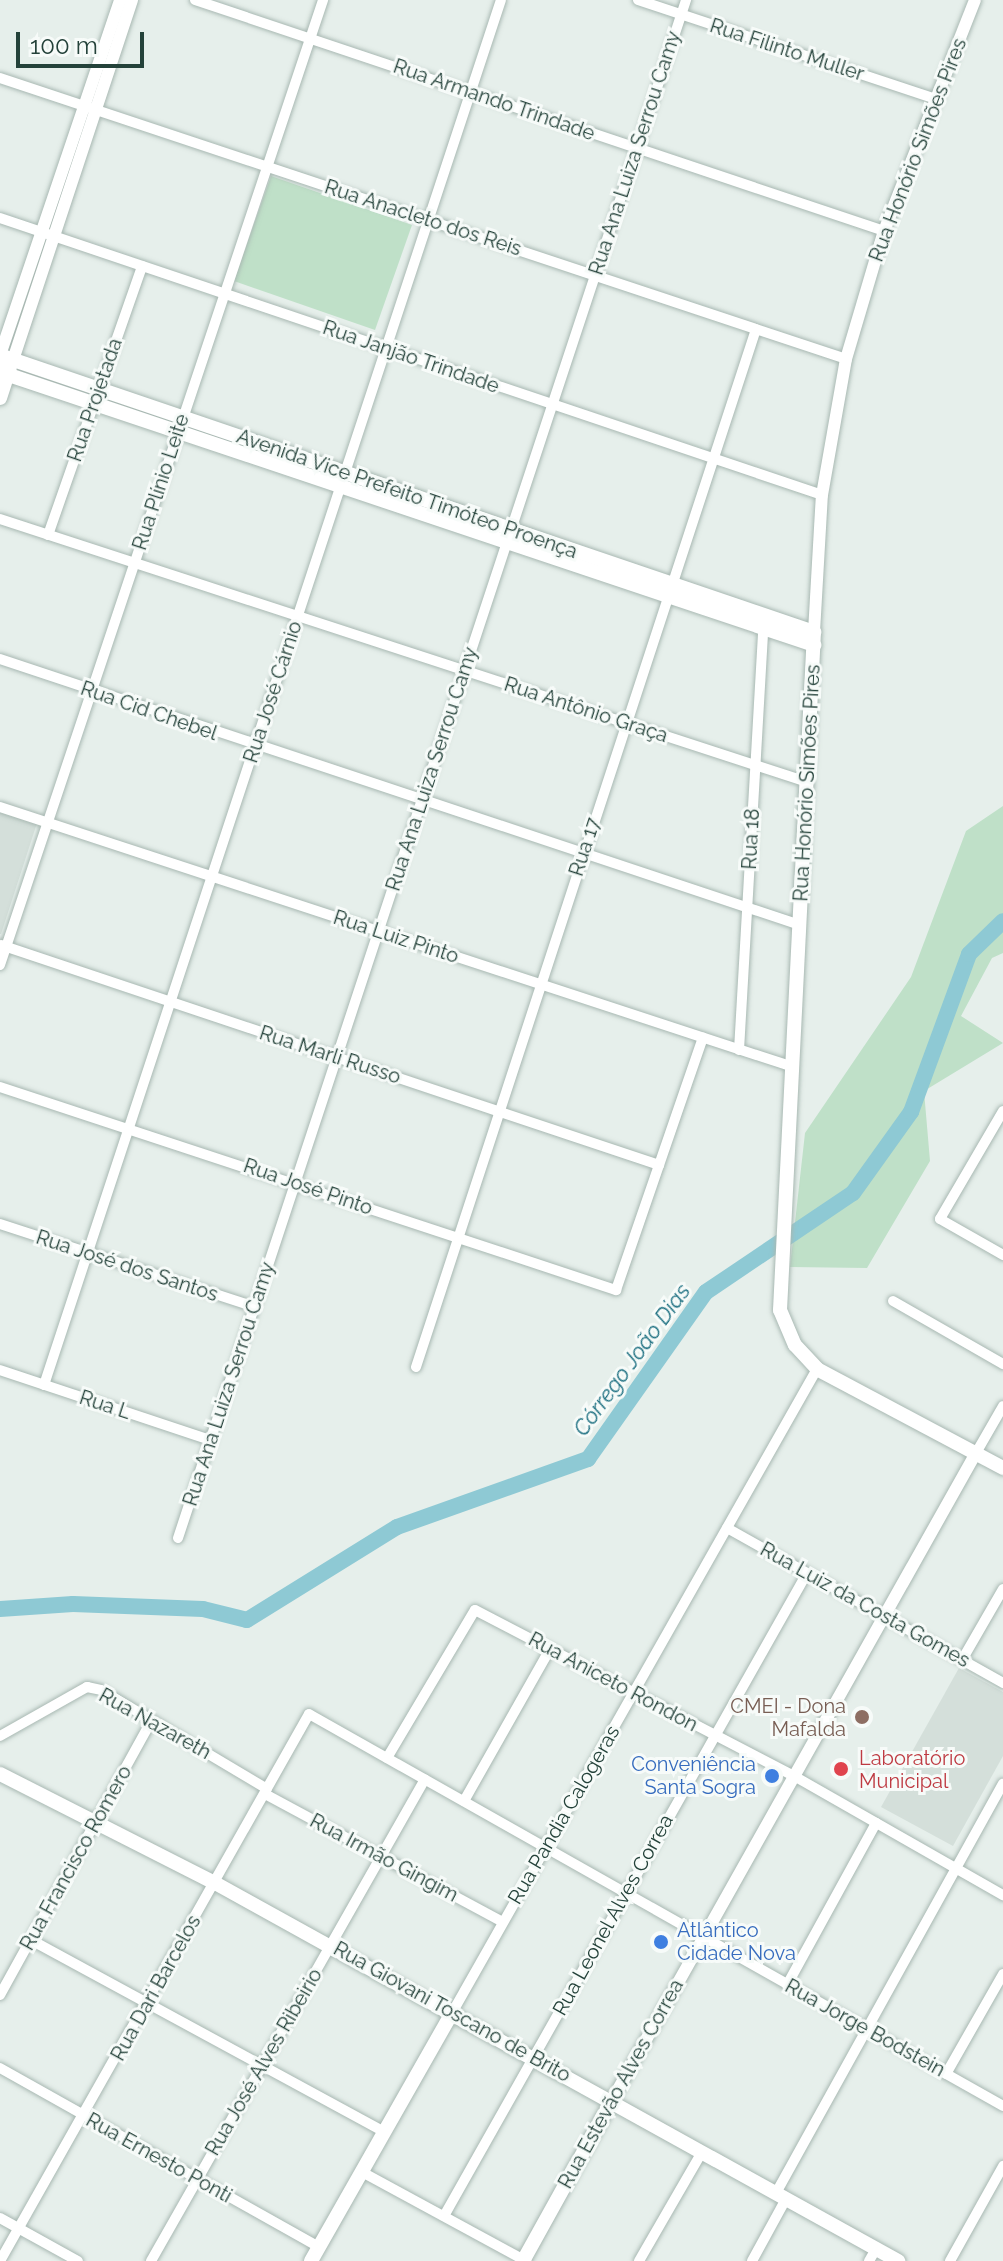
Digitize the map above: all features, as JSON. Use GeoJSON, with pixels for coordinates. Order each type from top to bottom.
{"type":"FeatureCollection","features":[{"type":"Feature","properties":{"kind":"main road","name":"Avenida Vice Prefeito Timóteo Proença"},"geometry":{"type":"LineString","coordinates":[[4,363],[814,639]]}},
{"type":"Feature","properties":{"kind":"main road"},"geometry":{"type":"LineString","coordinates":[[0,398],[4,363]]}},
{"type":"Feature","properties":{"kind":"main road","name":"Avenida Vice Prefeito Timóteo Proença"},"geometry":{"type":"LineString","coordinates":[[670,590],[763,628],[814,639]]}},
{"type":"Feature","properties":{"kind":"main road","name":"Rua Honório Simões Pires"},"geometry":{"type":"LineString","coordinates":[[814,639],[780,1310],[795,1345],[817,1369],[1003,1468]]}},
{"type":"Feature","properties":{"kind":"main road","name":"Rua Giovani Toscano de Brito"},"geometry":{"type":"LineString","coordinates":[[0,1774],[98,1821],[534,2056],[781,2196],[872,2255],[898,2261]]}},
{"type":"Feature","properties":{"kind":"main road","name":"Rua Pandia Calogeras"},"geometry":{"type":"LineString","coordinates":[[311,2261],[452,2013]]}},
{"type":"Feature","properties":{"kind":"main road","name":"Rua Estevão Alves Correa"},"geometry":{"type":"LineString","coordinates":[[524,2261],[611,2102]]}},
{"type":"Feature","properties":{"kind":"street"},"geometry":{"type":"LineString","coordinates":[[91,108],[120,0]]}},
{"type":"Feature","properties":{"kind":"street"},"geometry":{"type":"LineString","coordinates":[[4,363],[91,108],[132,0]]}},
{"type":"Feature","properties":{"kind":"street","name":"Rua Armando Trindade"},"geometry":{"type":"LineString","coordinates":[[195,0],[884,231]]}},
{"type":"Feature","properties":{"kind":"street","name":"Rua Plínio Leite"},"geometry":{"type":"LineString","coordinates":[[0,965],[3,946],[48,823],[323,0]]}},
{"type":"Feature","properties":{"kind":"street","name":"Rua José Cárnio"},"geometry":{"type":"LineString","coordinates":[[44,1385],[501,0]]}},
{"type":"Feature","properties":{"kind":"street","name":"Rua Filinto Muller"},"geometry":{"type":"LineString","coordinates":[[638,0],[936,99]]}},
{"type":"Feature","properties":{"kind":"street","name":"Rua Ana Luiza Serrou Camy"},"geometry":{"type":"LineString","coordinates":[[178,1538],[686,0]]}},
{"type":"Feature","properties":{"kind":"street","name":"Rua Honório Simões Pires"},"geometry":{"type":"LineString","coordinates":[[814,639],[822,495],[846,359],[884,231],[975,0]]}},
{"type":"Feature","properties":{"kind":"street","name":"Rua Anacleto dos Reis"},"geometry":{"type":"LineString","coordinates":[[0,78],[846,359]]}},
{"type":"Feature","properties":{"kind":"street","name":"Rua Janjão Trindade"},"geometry":{"type":"LineString","coordinates":[[0,218],[822,495]]}},
{"type":"Feature","properties":{"kind":"street","name":"Rua Projetada"},"geometry":{"type":"LineString","coordinates":[[48,535],[142,266]]}},
{"type":"Feature","properties":{"kind":"street","name":"Rua 17"},"geometry":{"type":"LineString","coordinates":[[416,1367],[756,329]]}},
{"type":"Feature","properties":{"kind":"street","name":"Rua Antônio Graça"},"geometry":{"type":"LineString","coordinates":[[0,519],[807,782]]}},
{"type":"Feature","properties":{"kind":"street","name":"Rua 18"},"geometry":{"type":"LineString","coordinates":[[739,1050],[763,628]]}},
{"type":"Feature","properties":{"kind":"street","name":"Rua Cid Chebel"},"geometry":{"type":"LineString","coordinates":[[0,659],[255,748],[800,925]]}},
{"type":"Feature","properties":{"kind":"street","name":"Rua Luiz Pinto"},"geometry":{"type":"LineString","coordinates":[[0,807],[793,1067]]}},
{"type":"Feature","properties":{"kind":"street","name":"Rua Marli Russo"},"geometry":{"type":"LineString","coordinates":[[3,946],[659,1165]]}},
{"type":"Feature","properties":{"kind":"street"},"geometry":{"type":"LineString","coordinates":[[659,1165],[703,1038]]}},
{"type":"Feature","properties":{"kind":"street","name":"Rua José Pinto"},"geometry":{"type":"LineString","coordinates":[[0,1087],[616,1290],[659,1165]]}},
{"type":"Feature","properties":{"kind":"street"},"geometry":{"type":"LineString","coordinates":[[1003,1111],[940,1219],[1003,1255]]}},
{"type":"Feature","properties":{"kind":"street","name":"Rua José dos Santos"},"geometry":{"type":"LineString","coordinates":[[0,1224],[255,1307]]}},
{"type":"Feature","properties":{"kind":"street"},"geometry":{"type":"LineString","coordinates":[[893,1301],[1003,1364]]}},
{"type":"Feature","properties":{"kind":"street","name":"Rua Pandia Calogeras"},"geometry":{"type":"LineString","coordinates":[[452,2013],[817,1369]]}},
{"type":"Feature","properties":{"kind":"street","name":"Rua L"},"geometry":{"type":"LineString","coordinates":[[0,1370],[211,1440]]}},
{"type":"Feature","properties":{"kind":"street","name":"Rua Estevão Alves Correa"},"geometry":{"type":"LineString","coordinates":[[611,2102],[1003,1406]]}},
{"type":"Feature","properties":{"kind":"street","name":"Rua Luiz da Costa Gomes"},"geometry":{"type":"LineString","coordinates":[[727,1528],[1003,1683]]}},
{"type":"Feature","properties":{"kind":"street","name":"Rua Leonel Alves Correa"},"geometry":{"type":"LineString","coordinates":[[444,2216],[807,1573]]}},
{"type":"Feature","properties":{"kind":"street"},"geometry":{"type":"LineString","coordinates":[[962,1660],[1003,1589]]}},
{"type":"Feature","properties":{"kind":"street","name":"Rua Aniceto Rondon"},"geometry":{"type":"LineString","coordinates":[[387,1758],[475,1610],[794,1776],[1003,1895]]}},
{"type":"Feature","properties":{"kind":"street"},"geometry":{"type":"LineString","coordinates":[[464,1801],[550,1649]]}},
{"type":"Feature","properties":{"kind":"street","name":"Rua Nazareth"},"geometry":{"type":"LineString","coordinates":[[0,1736],[87,1687],[152,1720],[266,1791]]}},
{"type":"Feature","properties":{"kind":"street","name":"Rua Jorge Bodstein"},"geometry":{"type":"LineString","coordinates":[[309,1714],[1003,2106]]}},
{"type":"Feature","properties":{"kind":"street","name":"Rua Dari Barcelos"},"geometry":{"type":"LineString","coordinates":[[0,2261],[309,1714]]}},
{"type":"Feature","properties":{"kind":"street","name":"Rua Francisco Romero"},"geometry":{"type":"LineString","coordinates":[[0,1995],[152,1720]]}},
{"type":"Feature","properties":{"kind":"street","name":"Rua José Alves Ribeirio"},"geometry":{"type":"LineString","coordinates":[[151,2261],[425,1779]]}},
{"type":"Feature","properties":{"kind":"street"},"geometry":{"type":"LineString","coordinates":[[752,2261],[781,2196],[867,2029],[1003,1784]]}},
{"type":"Feature","properties":{"kind":"street","name":"Rua Irmão Gingim"},"geometry":{"type":"LineString","coordinates":[[266,1791],[503,1922]]}},
{"type":"Feature","properties":{"kind":"street"},"geometry":{"type":"LineString","coordinates":[[787,1985],[876,1823]]}},
{"type":"Feature","properties":{"kind":"street"},"geometry":{"type":"LineString","coordinates":[[31,1940],[385,2132]]}},
{"type":"Feature","properties":{"kind":"street"},"geometry":{"type":"LineString","coordinates":[[946,2074],[1003,1974]]}},
{"type":"Feature","properties":{"kind":"street","name":"Rua Ernesto Ponti"},"geometry":{"type":"LineString","coordinates":[[0,2068],[319,2247]]}},
{"type":"Feature","properties":{"kind":"street"},"geometry":{"type":"LineString","coordinates":[[639,2261],[702,2152]]}},
{"type":"Feature","properties":{"kind":"street"},"geometry":{"type":"LineString","coordinates":[[950,2261],[1003,2166]]}},
{"type":"Feature","properties":{"kind":"street"},"geometry":{"type":"LineString","coordinates":[[362,2172],[524,2261]]}},
{"type":"Feature","properties":{"kind":"street"},"geometry":{"type":"LineString","coordinates":[[0,2218],[78,2261]]}},
{"type":"Feature","properties":{"kind":"shaded area"},"geometry":{"type":"Polygon","coordinates":[[[0,811],[37,823],[1,934],[0,934],[0,811]]]}},
{"type":"Feature","properties":{"kind":"shaded area"},"geometry":{"type":"Polygon","coordinates":[[[959,1668],[1003,1692],[1003,1756],[953,1846],[881,1807],[959,1668]]]}},
{"type":"Feature","properties":{"kind":"green space"},"geometry":{"type":"Polygon","coordinates":[[[271,176],[412,225],[375,330],[234,281],[271,176]]]}},
{"type":"Feature","properties":{"kind":"green space"},"geometry":{"type":"Polygon","coordinates":[[[1003,806],[1003,953],[992,958],[961,1016],[1003,1043],[924,1091],[930,1161],[867,1268],[790,1267],[805,1133],[911,977],[966,831],[1003,806]]]}},
{"type":"Feature","properties":{"kind":"waterway","name":"Córrego João Dias"},"geometry":{"type":"LineString","coordinates":[[0,1609],[73,1604],[203,1609],[247,1620],[397,1527],[588,1459],[706,1292],[853,1193],[911,1112],[969,954],[1003,921]]}},
{"type":"Feature","properties":{"kind":"place","name":"CMEI - Dona Mafalda"},"geometry":{"type":"Point","coordinates":[862,1717]}},
{"type":"Feature","properties":{"kind":"place","name":"Laboratório Municipal"},"geometry":{"type":"Point","coordinates":[841,1769]}},
{"type":"Feature","properties":{"kind":"place","name":"Conveniência Santa Sogra"},"geometry":{"type":"Point","coordinates":[772,1776]}},
{"type":"Feature","properties":{"kind":"place","name":"Atlântico Cidade Nova"},"geometry":{"type":"Point","coordinates":[661,1942]}}]}
